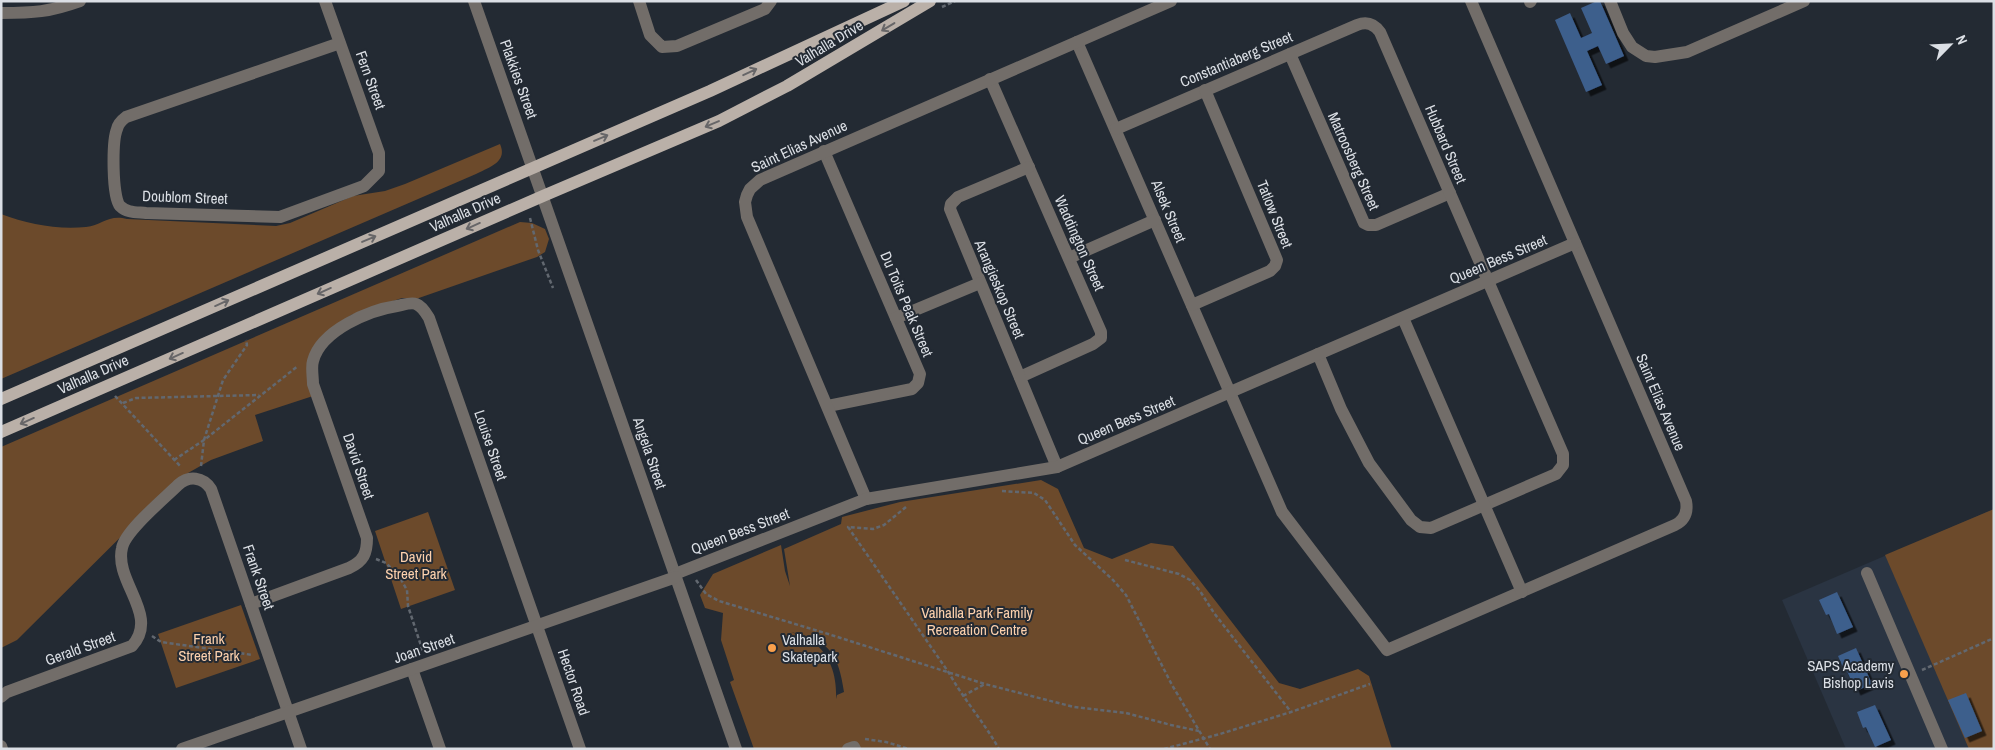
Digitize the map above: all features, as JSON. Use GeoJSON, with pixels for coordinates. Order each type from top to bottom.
{"type":"FeatureCollection","features":[{"type":"Feature","properties":{"kind":"main road","name":"Valhalla Drive"},"geometry":{"type":"LineString","coordinates":[[1,399],[710,91],[904,1]]}},
{"type":"Feature","properties":{"kind":"main road","name":"Valhalla Drive"},"geometry":{"type":"LineString","coordinates":[[1,432],[719,121],[774,94],[930,1]]}},
{"type":"Feature","properties":{"kind":"street"},"geometry":{"type":"LineString","coordinates":[[1,13],[52,11],[80,1]]}},
{"type":"Feature","properties":{"kind":"street","name":"Fern Street"},"geometry":{"type":"LineString","coordinates":[[325,1],[379,152],[379,171]]}},
{"type":"Feature","properties":{"kind":"street","name":"Plakkies Street"},"geometry":{"type":"LineString","coordinates":[[474,1],[533,168]]}},
{"type":"Feature","properties":{"kind":"street"},"geometry":{"type":"LineString","coordinates":[[639,1],[650,35],[662,47],[677,46],[765,9],[771,1]]}},
{"type":"Feature","properties":{"kind":"street","name":"Saint Elias Avenue"},"geometry":{"type":"LineString","coordinates":[[866,499],[747,217],[745,202],[750,189],[760,180],[824,151],[1171,1]]}},
{"type":"Feature","properties":{"kind":"street","name":"Saint Elias Avenue"},"geometry":{"type":"LineString","coordinates":[[1387,650],[1675,525],[1683,520],[1687,511],[1686,501],[1471,1]]}},
{"type":"Feature","properties":{"kind":"street"},"geometry":{"type":"LineString","coordinates":[[1610,1],[1623,33],[1632,47],[1646,56],[1655,57],[1687,52],[1804,1]]}},
{"type":"Feature","properties":{"kind":"street","name":"Constantiaberg Street"},"geometry":{"type":"LineString","coordinates":[[1116,129],[1361,23],[1370,24]]}},
{"type":"Feature","properties":{"kind":"street","name":"Hubbard Street"},"geometry":{"type":"LineString","coordinates":[[1370,24],[1380,32],[1564,460],[1561,470],[1556,474],[1484,505]]}},
{"type":"Feature","properties":{"kind":"street","name":"Doublom Street"},"geometry":{"type":"LineString","coordinates":[[340,42],[126,117],[116,130],[115,139],[115,193],[117,202],[126,210],[146,212],[280,217],[364,186],[379,171]]}},
{"type":"Feature","properties":{"kind":"street","name":"Alsek Street"},"geometry":{"type":"LineString","coordinates":[[1077,42],[1282,512],[1387,650]]}},
{"type":"Feature","properties":{"kind":"street","name":"Matroosberg Street"},"geometry":{"type":"LineString","coordinates":[[1290,54],[1364,223],[1368,225],[1376,224],[1450,193]]}},
{"type":"Feature","properties":{"kind":"street","name":"Waddington Street"},"geometry":{"type":"LineString","coordinates":[[990,80],[1100,328],[1101,338],[1093,344],[1020,377]]}},
{"type":"Feature","properties":{"kind":"street","name":"Tatlow Street"},"geometry":{"type":"LineString","coordinates":[[1192,305],[1270,271],[1275,266],[1277,260],[1205,90]]}},
{"type":"Feature","properties":{"kind":"street","name":"Du Toits Peak Street"},"geometry":{"type":"LineString","coordinates":[[824,151],[920,374],[920,379],[916,386],[908,390],[828,406]]}},
{"type":"Feature","properties":{"kind":"street","name":"Arangieskop Street"},"geometry":{"type":"LineString","coordinates":[[1029,167],[958,197],[951,204],[951,215],[1057,467]]}},
{"type":"Feature","properties":{"kind":"street","name":"Angela Street"},"geometry":{"type":"LineString","coordinates":[[533,168],[736,749]]}},
{"type":"Feature","properties":{"kind":"street"},"geometry":{"type":"LineString","coordinates":[[1069,258],[1155,220]]}},
{"type":"Feature","properties":{"kind":"street","name":"Queen Bess Street"},"geometry":{"type":"LineString","coordinates":[[675,575],[866,499],[1057,467],[1575,243]]}},
{"type":"Feature","properties":{"kind":"street"},"geometry":{"type":"LineString","coordinates":[[896,318],[980,283]]}},
{"type":"Feature","properties":{"kind":"street","name":"Louise Street"},"geometry":{"type":"LineString","coordinates":[[313,361],[321,346],[357,317],[390,307],[414,303],[420,306],[429,318],[537,625]]}},
{"type":"Feature","properties":{"kind":"street"},"geometry":{"type":"LineString","coordinates":[[1403,318],[1522,592]]}},
{"type":"Feature","properties":{"kind":"street"},"geometry":{"type":"LineString","coordinates":[[1318,354],[1341,409],[1369,464],[1415,524],[1420,527],[1431,528],[1484,505]]}},
{"type":"Feature","properties":{"kind":"street","name":"David Street"},"geometry":{"type":"LineString","coordinates":[[313,361],[313,384],[367,538],[365,554]]}},
{"type":"Feature","properties":{"kind":"street"},"geometry":{"type":"LineString","coordinates":[[142,629],[142,619],[122,567],[122,547],[128,535],[178,485],[195,479]]}},
{"type":"Feature","properties":{"kind":"street","name":"Frank Street"},"geometry":{"type":"LineString","coordinates":[[195,479],[211,489],[301,749]]}},
{"type":"Feature","properties":{"kind":"street"},"geometry":{"type":"LineString","coordinates":[[251,604],[349,568],[360,562],[365,554]]}},
{"type":"Feature","properties":{"kind":"street"},"geometry":{"type":"LineString","coordinates":[[1866,573],[1942,749]]}},
{"type":"Feature","properties":{"kind":"street","name":"Joan Street"},"geometry":{"type":"LineString","coordinates":[[182,749],[199,746],[288,712],[675,575]]}},
{"type":"Feature","properties":{"kind":"street","name":"Hector Road"},"geometry":{"type":"LineString","coordinates":[[537,625],[580,749]]}},
{"type":"Feature","properties":{"kind":"street","name":"Gerald Street"},"geometry":{"type":"LineString","coordinates":[[1,696],[7,692],[132,646],[139,639],[142,629]]}},
{"type":"Feature","properties":{"kind":"street"},"geometry":{"type":"LineString","coordinates":[[412,669],[440,749]]}},
{"type":"Feature","properties":{"kind":"path"},"geometry":{"type":"LineString","coordinates":[[530,218],[538,250],[552,288]]}},
{"type":"Feature","properties":{"kind":"path"},"geometry":{"type":"LineString","coordinates":[[114,396],[123,403],[174,460],[195,479],[204,440],[223,380],[247,345],[246,338]]}},
{"type":"Feature","properties":{"kind":"path"},"geometry":{"type":"LineString","coordinates":[[174,460],[204,440],[303,363],[313,361]]}},
{"type":"Feature","properties":{"kind":"path"},"geometry":{"type":"LineString","coordinates":[[123,403],[136,398],[260,395]]}},
{"type":"Feature","properties":{"kind":"path"},"geometry":{"type":"LineString","coordinates":[[994,492],[1020,491],[1034,493],[1045,500],[1075,545],[1113,580],[1126,595],[1172,685],[1210,749]]}},
{"type":"Feature","properties":{"kind":"path"},"geometry":{"type":"LineString","coordinates":[[913,506],[904,508],[884,525],[873,529],[848,527],[949,673],[962,696],[990,732],[999,749]]}},
{"type":"Feature","properties":{"kind":"path"},"geometry":{"type":"LineString","coordinates":[[365,554],[386,563],[399,576],[407,590],[408,606],[427,664]]}},
{"type":"Feature","properties":{"kind":"path"},"geometry":{"type":"LineString","coordinates":[[1125,560],[1179,574],[1190,580],[1291,712]]}},
{"type":"Feature","properties":{"kind":"path"},"geometry":{"type":"LineString","coordinates":[[696,580],[706,594],[719,601],[825,632],[985,684],[1074,708],[1126,713],[1199,731]]}},
{"type":"Feature","properties":{"kind":"path"},"geometry":{"type":"LineString","coordinates":[[142,629],[161,642],[270,658]]}},
{"type":"Feature","properties":{"kind":"path"},"geometry":{"type":"LineString","coordinates":[[1910,674],[1994,638]]}},
{"type":"Feature","properties":{"kind":"path"},"geometry":{"type":"LineString","coordinates":[[962,696],[985,684]]}},
{"type":"Feature","properties":{"kind":"path"},"geometry":{"type":"LineString","coordinates":[[1164,749],[1204,739],[1291,712],[1370,684]]}},
{"type":"Feature","properties":{"kind":"path"},"geometry":{"type":"LineString","coordinates":[[853,748],[861,739],[886,742],[910,749]]}},
{"type":"Feature","properties":{"kind":"shaded area","name":"SAPS Academy Bishop Lavis"},"geometry":{"type":"Polygon","coordinates":[[[1994,509],[1994,749],[1846,749],[1782,600],[1994,509]]]}},
{"type":"Feature","properties":{"kind":"green space"},"geometry":{"type":"Polygon","coordinates":[[[500,144],[502,150],[499,160],[476,174],[1,379],[1,214],[22,221],[64,228],[92,226],[115,218],[276,226],[290,223],[353,196],[385,191],[405,184],[500,144]]]}},
{"type":"Feature","properties":{"kind":"green space"},"geometry":{"type":"Polygon","coordinates":[[[520,222],[532,223],[545,229],[549,239],[545,252],[537,257],[416,299],[402,298],[351,315],[322,338],[313,396],[255,415],[263,441],[211,460],[181,477],[17,640],[1,648],[1,447],[520,222]]]}},
{"type":"Feature","properties":{"kind":"green space","name":"Valhalla Park Family Recreation Centre"},"geometry":{"type":"Polygon","coordinates":[[[1041,480],[1058,489],[1084,548],[1112,559],[1151,543],[1173,546],[1279,683],[1300,689],[1358,669],[1369,676],[1392,749],[754,749],[730,682],[734,680],[721,640],[723,613],[705,608],[700,595],[713,574],[781,545],[785,571],[790,586],[784,549],[841,524],[842,517],[900,502],[1041,480]],[[791,632],[811,640],[825,654],[832,668],[836,684],[836,699],[837,695],[844,692],[839,667],[835,658],[823,645],[804,636],[791,632]]]}},
{"type":"Feature","properties":{"kind":"green space"},"geometry":{"type":"Polygon","coordinates":[[[1994,509],[1994,749],[1969,749],[1885,555],[1994,509]]]}},
{"type":"Feature","properties":{"kind":"green space","name":"David Street Park"},"geometry":{"type":"Polygon","coordinates":[[[428,512],[455,590],[401,609],[375,531],[428,512]]]}},
{"type":"Feature","properties":{"kind":"green space","name":"Frank Street Park"},"geometry":{"type":"Polygon","coordinates":[[[241,605],[260,659],[176,688],[158,634],[241,605]]]}},
{"type":"Feature","properties":{"kind":"building"},"geometry":{"type":"Polygon","coordinates":[[[1600,1],[1624,56],[1606,64],[1598,46],[1587,51],[1602,85],[1586,92],[1555,20],[1570,13],[1581,38],[1592,33],[1581,8],[1600,1]]]}},
{"type":"Feature","properties":{"kind":"building"},"geometry":{"type":"Polygon","coordinates":[[[1837,592],[1853,627],[1837,634],[1829,614],[1826,615],[1819,600],[1837,592]]]}},
{"type":"Feature","properties":{"kind":"building"},"geometry":{"type":"Polygon","coordinates":[[[1856,648],[1872,684],[1856,691],[1838,656],[1856,648]]]}},
{"type":"Feature","properties":{"kind":"building"},"geometry":{"type":"Polygon","coordinates":[[[1966,693],[1982,731],[1965,738],[1948,700],[1966,693]]]}},
{"type":"Feature","properties":{"kind":"building"},"geometry":{"type":"Polygon","coordinates":[[[1875,705],[1891,740],[1875,747],[1866,727],[1863,728],[1857,712],[1875,705]]]}},
{"type":"Feature","properties":{"kind":"place","name":"Valhalla Skatepark"},"geometry":{"type":"Point","coordinates":[772,648]}},
{"type":"Feature","properties":{"kind":"place","name":"SAPS Academy Bishop Lavis"},"geometry":{"type":"Point","coordinates":[1904,674]}}]}
